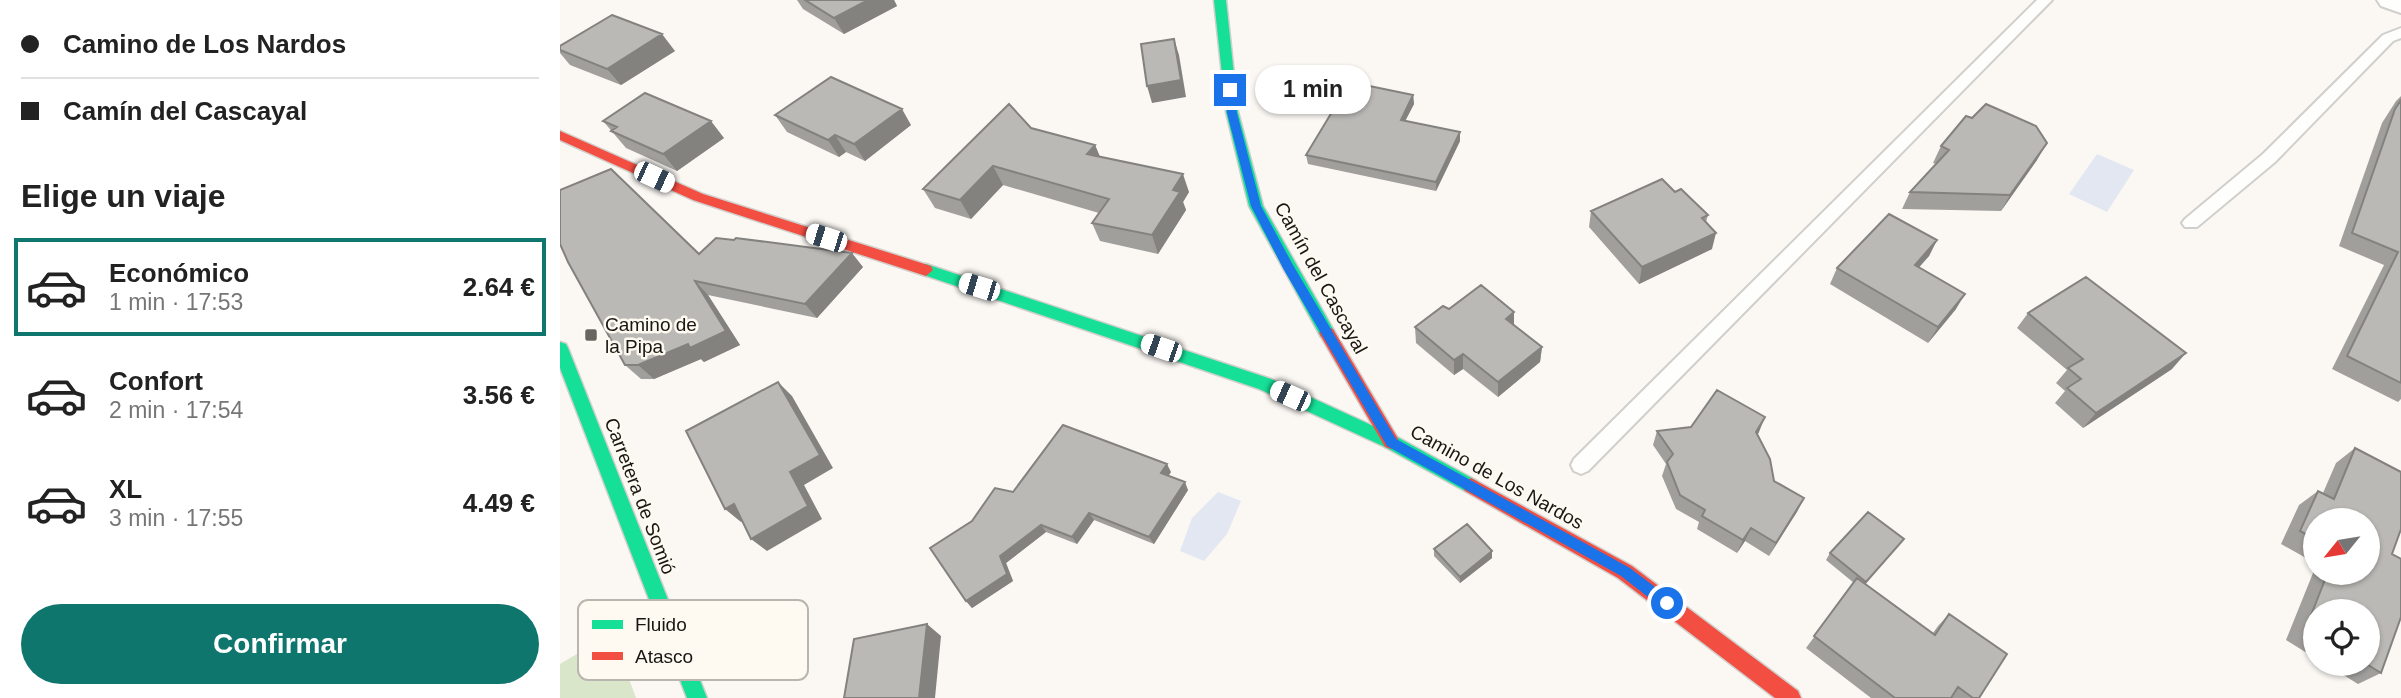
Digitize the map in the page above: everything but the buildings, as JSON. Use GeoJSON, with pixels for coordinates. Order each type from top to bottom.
{"type":"FeatureCollection","features":[{"type":"Feature","properties":{"kind":"street","name":"Camín del Cascayal"},"geometry":{"type":"LineString","coordinates":[[1220,0],[1232,113],[1256,206],[1288,267],[1391,442]]}},
{"type":"Feature","properties":{"kind":"street"},"geometry":{"type":"LineString","coordinates":[[2392,0],[2401,4]]}},
{"type":"Feature","properties":{"kind":"street","name":"Camino de Los Nardos"},"geometry":{"type":"LineString","coordinates":[[560,135],[698,197],[1030,303],[1265,384],[1391,442],[1625,572],[1791,698]]}},
{"type":"Feature","properties":{"kind":"street","name":"Carretera de Somió"},"geometry":{"type":"LineString","coordinates":[[560,348],[659,600]]}},
{"type":"Feature","properties":{"kind":"street","name":"Carretera de Somió"},"geometry":{"type":"LineString","coordinates":[[690,680],[697,698]]}},
{"type":"Feature","properties":{"kind":"lane"},"geometry":{"type":"LineString","coordinates":[[1581,465],[2045,0]]}},
{"type":"Feature","properties":{"kind":"lane"},"geometry":{"type":"LineString","coordinates":[[2190,223],[2236,189],[2280,150],[2388,38],[2401,32]]}},
{"type":"Feature","properties":{"kind":"green space"},"geometry":{"type":"Polygon","coordinates":[[[578,653],[578,680],[629,680],[636,698],[560,698],[560,664],[578,653]]]}},
{"type":"Feature","properties":{"kind":"shaded area"},"geometry":{"type":"Polygon","coordinates":[[[2097,154],[2134,170],[2107,212],[2069,194],[2097,154]]]}},
{"type":"Feature","properties":{"kind":"shaded area"},"geometry":{"type":"Polygon","coordinates":[[[1218,492],[1241,501],[1227,534],[1204,561],[1180,551],[1192,518],[1218,492]]]}},
{"type":"Feature","properties":{"kind":"traffic: fast"},"geometry":{"type":"LineString","coordinates":[[1220,0],[1232,112],[1256,206],[1327,333]]}},
{"type":"Feature","properties":{"kind":"traffic: fast"},"geometry":{"type":"LineString","coordinates":[[926,270],[1265,384],[1391,442],[1471,486]]}},
{"type":"Feature","properties":{"kind":"traffic: fast"},"geometry":{"type":"LineString","coordinates":[[560,348],[659,600]]}},
{"type":"Feature","properties":{"kind":"traffic: fast"},"geometry":{"type":"LineString","coordinates":[[690,680],[697,698]]}},
{"type":"Feature","properties":{"kind":"traffic: jam"},"geometry":{"type":"LineString","coordinates":[[560,135],[698,197],[926,270]]}},
{"type":"Feature","properties":{"kind":"traffic: jam"},"geometry":{"type":"LineString","coordinates":[[1327,333],[1391,442]]}},
{"type":"Feature","properties":{"kind":"traffic: jam"},"geometry":{"type":"LineString","coordinates":[[1471,486],[1625,572],[1791,698]]}},
{"type":"Feature","properties":{"kind":"place","name":"Camino de la Pipa"},"geometry":{"type":"Point","coordinates":[591,335]}},
{"type":"Feature","properties":{"kind":"route"},"geometry":{"type":"LineString","coordinates":[[1230,90],[1232,113],[1256,206],[1288,267],[1391,442],[1625,572],[1667,603]]}}]}
